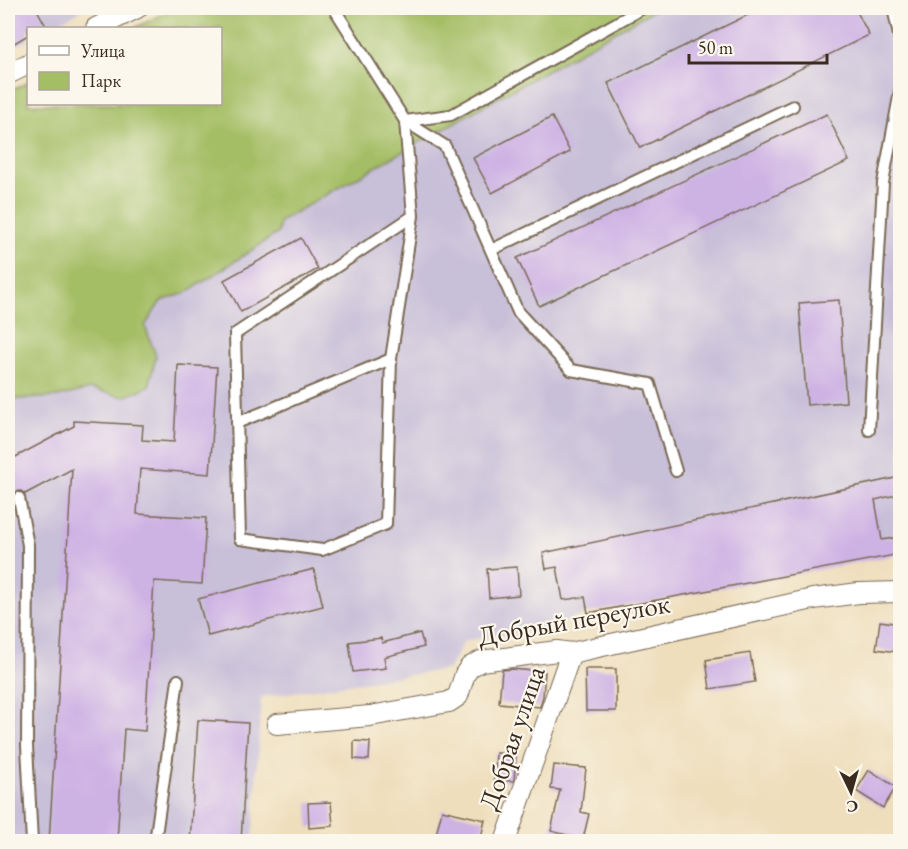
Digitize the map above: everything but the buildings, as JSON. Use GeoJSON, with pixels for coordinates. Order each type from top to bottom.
{"type":"FeatureCollection","features":[{"type":"Feature","properties":{"kind":"street"},"geometry":{"type":"LineString","coordinates":[[98,27],[136,8]]}},
{"type":"Feature","properties":{"kind":"street"},"geometry":{"type":"LineString","coordinates":[[8,74],[27,64]]}},
{"type":"Feature","properties":{"kind":"street","name":"Добрый переулок"},"geometry":{"type":"LineString","coordinates":[[277,724],[370,716],[449,702],[458,696],[470,666],[481,661],[557,651],[571,653],[813,599],[859,593],[900,592]]}},
{"type":"Feature","properties":{"kind":"street","name":"Добрая улица"},"geometry":{"type":"LineString","coordinates":[[505,842],[571,653]]}},
{"type":"Feature","properties":{"kind":"lane"},"geometry":{"type":"LineString","coordinates":[[334,8],[405,121],[446,146],[518,312],[571,370],[650,384],[676,471]]}},
{"type":"Feature","properties":{"kind":"lane"},"geometry":{"type":"LineString","coordinates":[[405,121],[451,115],[643,8]]}},
{"type":"Feature","properties":{"kind":"lane"},"geometry":{"type":"LineString","coordinates":[[893,8],[900,40]]}},
{"type":"Feature","properties":{"kind":"lane"},"geometry":{"type":"LineString","coordinates":[[869,430],[883,183],[900,91]]}},
{"type":"Feature","properties":{"kind":"lane"},"geometry":{"type":"LineString","coordinates":[[491,250],[793,106]]}},
{"type":"Feature","properties":{"kind":"lane"},"geometry":{"type":"LineString","coordinates":[[405,121],[413,216],[391,359],[386,524],[322,550],[240,539],[235,334],[413,216]]}},
{"type":"Feature","properties":{"kind":"lane"},"geometry":{"type":"LineString","coordinates":[[237,423],[391,359]]}},
{"type":"Feature","properties":{"kind":"lane"},"geometry":{"type":"LineString","coordinates":[[19,498],[28,545],[27,746],[32,842]]}},
{"type":"Feature","properties":{"kind":"lane"},"geometry":{"type":"LineString","coordinates":[[155,842],[178,680]]}},
{"type":"Feature","properties":{"kind":"shaded area"},"geometry":{"type":"Polygon","coordinates":[[[8,8],[86,8],[50,27],[27,27],[27,41],[8,51],[8,8]]]}},
{"type":"Feature","properties":{"kind":"shaded area"},"geometry":{"type":"Polygon","coordinates":[[[657,8],[900,8],[900,555],[588,613],[549,627],[464,641],[449,669],[261,697],[253,841],[8,841],[8,351],[280,221],[657,8]]]}},
{"type":"Feature","properties":{"kind":"green space"},"geometry":{"type":"Polygon","coordinates":[[[176,8],[657,8],[280,221],[278,233],[186,293],[161,301],[145,326],[156,356],[149,386],[124,397],[91,389],[57,397],[16,399],[8,391],[8,92],[27,82],[27,105],[222,105],[222,27],[136,27],[176,8]]]}}]}
